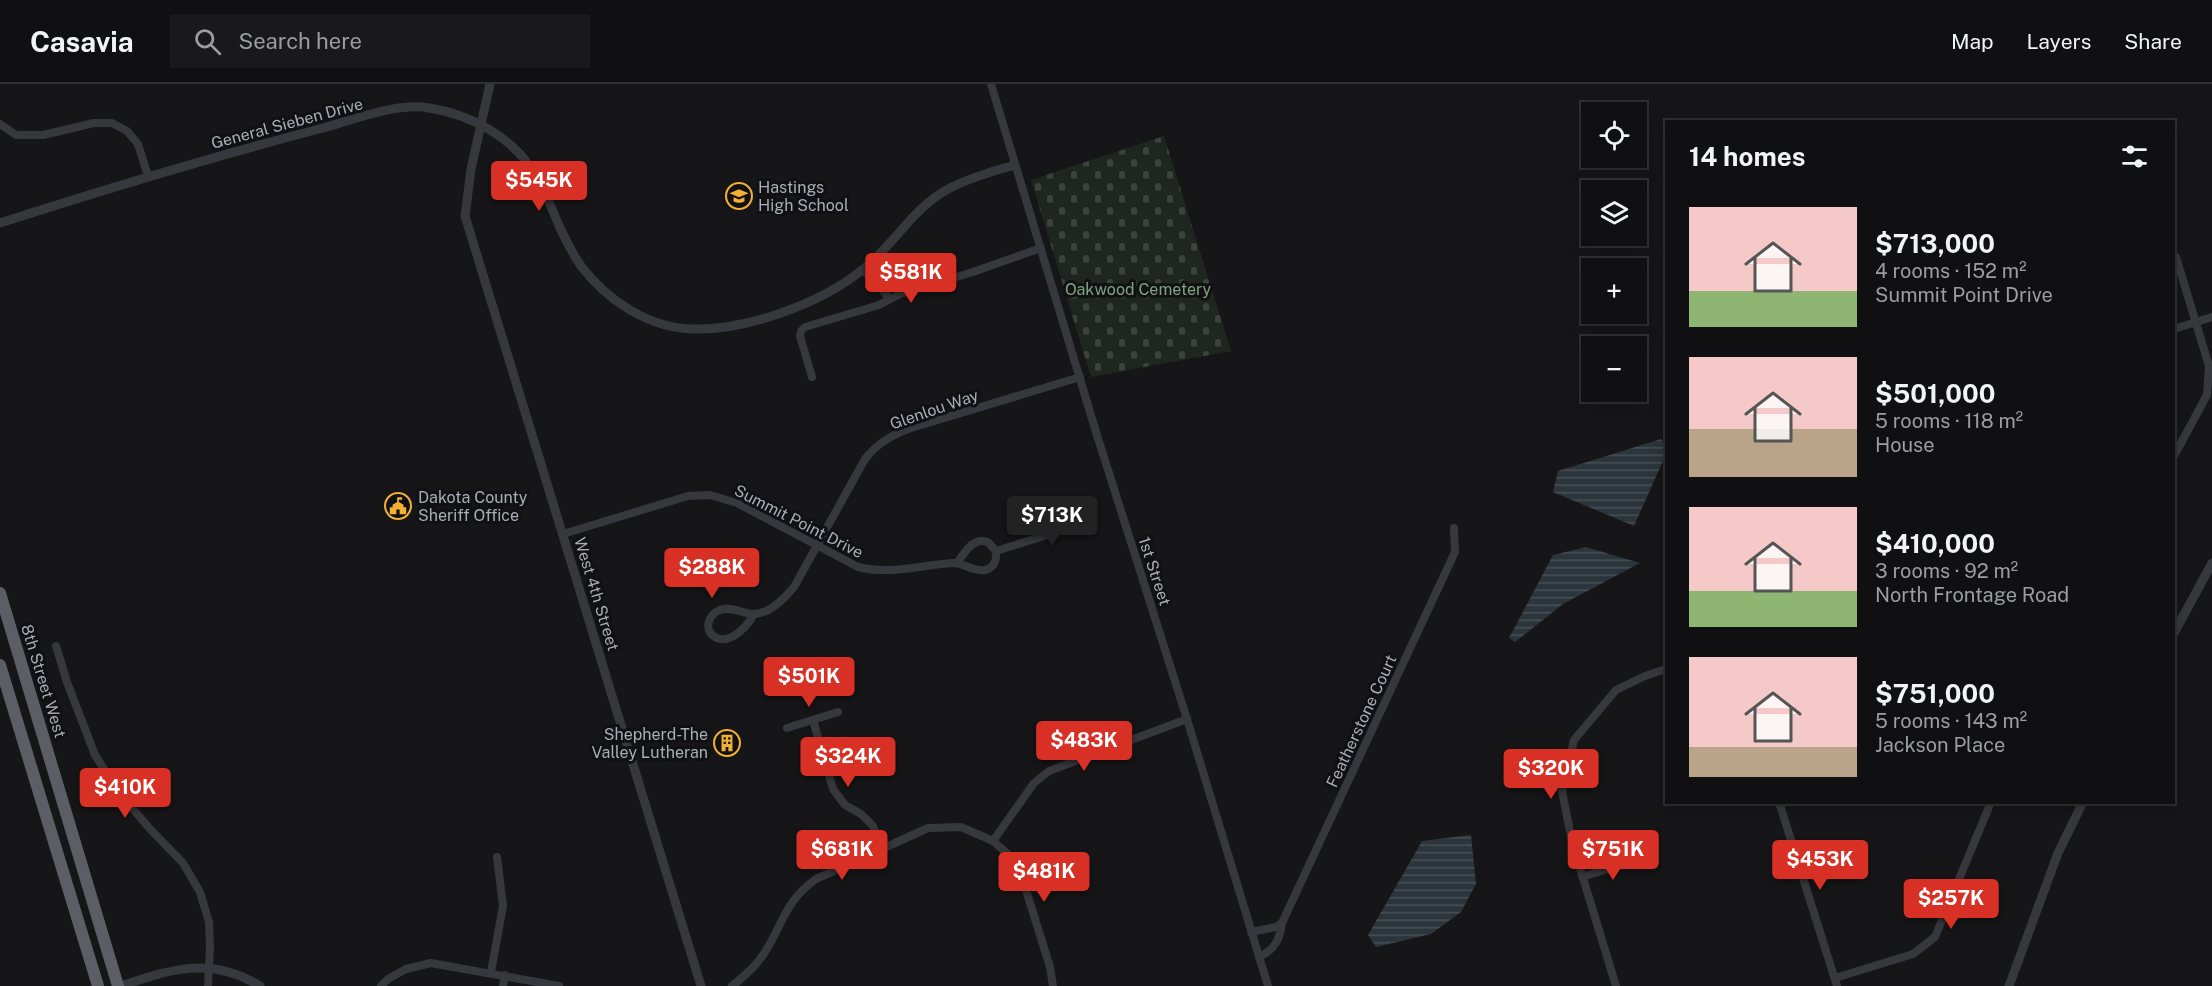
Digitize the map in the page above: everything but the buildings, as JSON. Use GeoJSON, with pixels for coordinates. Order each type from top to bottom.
{"type":"FeatureCollection","features":[{"type":"Feature","properties":{"kind":"highway","name":"8th Street West"},"geometry":{"type":"LineString","coordinates":[[0,593],[120,986]]}},
{"type":"Feature","properties":{"kind":"highway"},"geometry":{"type":"LineString","coordinates":[[0,665],[98,986]]}},
{"type":"Feature","properties":{"kind":"street","name":"West 4th Street"},"geometry":{"type":"LineString","coordinates":[[490,84],[471,169],[465,216],[701,986]]}},
{"type":"Feature","properties":{"kind":"street","name":"1st Street"},"geometry":{"type":"LineString","coordinates":[[991,84],[1268,986]]}},
{"type":"Feature","properties":{"kind":"street","name":"General Sieben Drive"},"geometry":{"type":"LineString","coordinates":[[0,223],[148,176],[395,109],[426,107],[448,112],[482,125],[511,145],[532,169],[579,264],[600,289],[628,310],[659,324],[691,329],[733,326],[773,315],[827,294],[863,270],[915,215],[947,189],[987,173],[1016,165]]}},
{"type":"Feature","properties":{"kind":"street"},"geometry":{"type":"LineString","coordinates":[[0,124],[16,135],[43,135],[94,123],[112,123],[127,131],[138,144],[148,176]]}},
{"type":"Feature","properties":{"kind":"street"},"geometry":{"type":"LineString","coordinates":[[812,377],[800,336],[805,327],[1041,248]]}},
{"type":"Feature","properties":{"kind":"street"},"geometry":{"type":"LineString","coordinates":[[2175,454],[2207,395],[2209,366],[2176,257]]}},
{"type":"Feature","properties":{"kind":"street"},"geometry":{"type":"LineString","coordinates":[[863,270],[889,299]]}},
{"type":"Feature","properties":{"kind":"street"},"geometry":{"type":"LineString","coordinates":[[2175,329],[2212,317]]}},
{"type":"Feature","properties":{"kind":"street","name":"Glenlou Way"},"geometry":{"type":"LineString","coordinates":[[754,614],[748,625],[726,639],[711,634],[708,625],[712,614],[724,609],[754,614],[767,610],[787,596],[865,459],[875,446],[891,436],[1080,377]]}},
{"type":"Feature","properties":{"kind":"street","name":"Summit Point Drive"},"geometry":{"type":"LineString","coordinates":[[563,534],[688,496],[702,494],[731,501],[858,567],[869,570],[957,563],[975,569],[989,569],[994,564],[996,551]]}},
{"type":"Feature","properties":{"kind":"street"},"geometry":{"type":"LineString","coordinates":[[957,563],[967,549],[976,542],[988,542],[996,551],[1047,535],[1093,510]]}},
{"type":"Feature","properties":{"kind":"street","name":"Featherstone Court"},"geometry":{"type":"LineString","coordinates":[[1259,957],[1275,947],[1281,933],[1282,923],[1455,552],[1454,528]]}},
{"type":"Feature","properties":{"kind":"street"},"geometry":{"type":"LineString","coordinates":[[2175,631],[2212,563]]}},
{"type":"Feature","properties":{"kind":"street"},"geometry":{"type":"LineString","coordinates":[[56,646],[95,755],[120,794],[150,830],[183,863],[200,892],[209,922],[208,986]]}},
{"type":"Feature","properties":{"kind":"street"},"geometry":{"type":"LineString","coordinates":[[1616,986],[1572,842],[1562,791],[1574,740],[1616,690],[1665,669]]}},
{"type":"Feature","properties":{"kind":"street"},"geometry":{"type":"LineString","coordinates":[[787,728],[838,712]]}},
{"type":"Feature","properties":{"kind":"street"},"geometry":{"type":"LineString","coordinates":[[993,841],[1034,783],[1049,771],[1187,719]]}},
{"type":"Feature","properties":{"kind":"street"},"geometry":{"type":"LineString","coordinates":[[813,720],[833,789],[839,799],[861,814],[873,826],[882,849]]}},
{"type":"Feature","properties":{"kind":"street"},"geometry":{"type":"LineString","coordinates":[[1780,804],[1836,982],[1912,954],[1935,937],[1991,804]]}},
{"type":"Feature","properties":{"kind":"street"},"geometry":{"type":"LineString","coordinates":[[2008,986],[2058,853],[2082,804]]}},
{"type":"Feature","properties":{"kind":"street"},"geometry":{"type":"LineString","coordinates":[[732,986],[749,974],[765,951],[790,903],[802,889],[816,879],[928,828],[961,827],[993,841],[1010,856],[1021,874],[1050,967],[1053,986]]}},
{"type":"Feature","properties":{"kind":"street"},"geometry":{"type":"LineString","coordinates":[[491,972],[502,906],[498,857]]}},
{"type":"Feature","properties":{"kind":"street"},"geometry":{"type":"LineString","coordinates":[[1582,877],[1636,860]]}},
{"type":"Feature","properties":{"kind":"street"},"geometry":{"type":"LineString","coordinates":[[1251,932],[1276,927],[1282,923]]}},
{"type":"Feature","properties":{"kind":"street"},"geometry":{"type":"LineString","coordinates":[[381,986],[388,979],[406,969],[430,963],[491,972],[559,986]]}},
{"type":"Feature","properties":{"kind":"street"},"geometry":{"type":"LineString","coordinates":[[120,986],[174,970],[209,967],[260,986]]}},
{"type":"Feature","properties":{"kind":"street"},"geometry":{"type":"LineString","coordinates":[[503,986],[505,975]]}},
{"type":"Feature","properties":{"kind":"green space","name":"Oakwood Cemetery"},"geometry":{"type":"Polygon","coordinates":[[[1164,136],[1231,351],[1091,377],[1031,180],[1164,136]]]}},
{"type":"Feature","properties":{"kind":"shaded area"},"geometry":{"type":"Polygon","coordinates":[[[1661,439],[1665,445],[1665,456],[1634,526],[1553,492],[1558,471],[1661,439]]]}},
{"type":"Feature","properties":{"kind":"shaded area"},"geometry":{"type":"Polygon","coordinates":[[[1586,547],[1640,563],[1563,604],[1515,642],[1509,638],[1553,555],[1586,547]]]}},
{"type":"Feature","properties":{"kind":"shaded area"},"geometry":{"type":"Polygon","coordinates":[[[1471,835],[1476,884],[1461,912],[1431,934],[1376,947],[1368,935],[1422,841],[1471,835]]]}},
{"type":"Feature","properties":{"kind":"place","name":"Hastings High School"},"geometry":{"type":"Point","coordinates":[739,196]}},
{"type":"Feature","properties":{"kind":"place","name":"Dakota County Sheriff Office"},"geometry":{"type":"Point","coordinates":[398,506]}},
{"type":"Feature","properties":{"kind":"place","name":"Shepherd-The Valley Lutheran"},"geometry":{"type":"Point","coordinates":[727,743]}}]}
